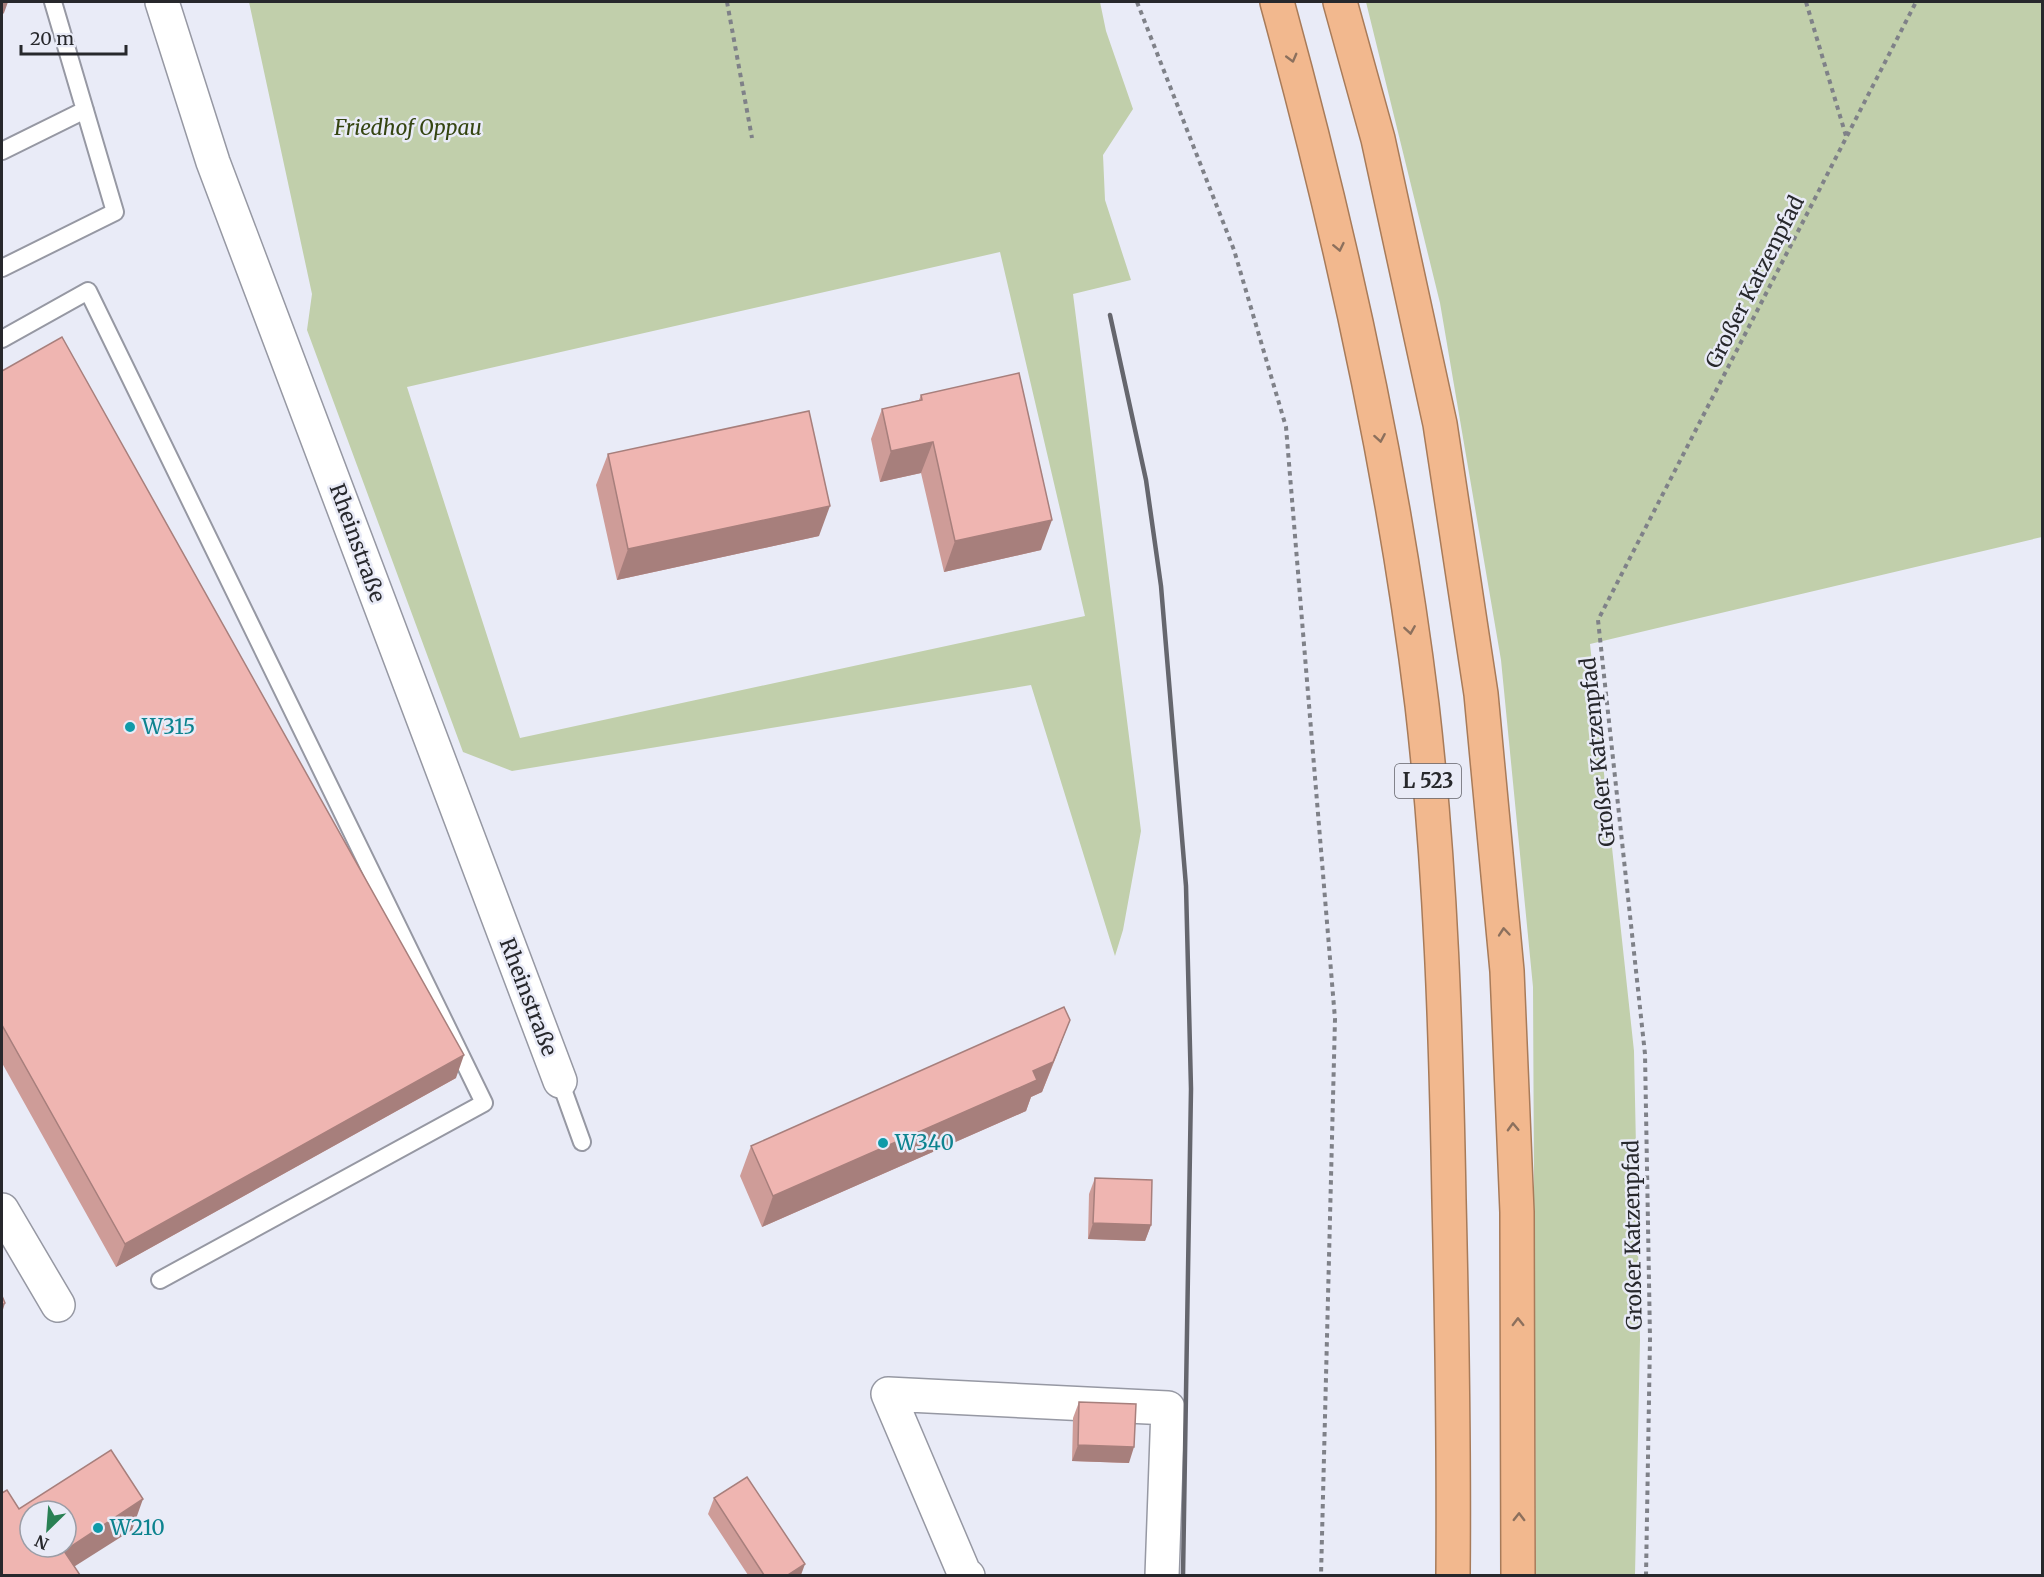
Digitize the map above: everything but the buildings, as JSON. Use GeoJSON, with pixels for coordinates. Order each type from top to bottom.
{"type":"FeatureCollection","features":[{"type":"Feature","properties":{"kind":"highway","name":"L 523"},"geometry":{"type":"LineString","coordinates":[[1277,2],[1319,157],[1380,434],[1422,705],[1445,983],[1454,1453],[1453,1575]]}},
{"type":"Feature","properties":{"kind":"highway","name":"L 523"},"geometry":{"type":"LineString","coordinates":[[1340,2],[1378,139],[1440,424],[1481,694],[1507,971],[1517,1212],[1518,1575]]}},
{"type":"Feature","properties":{"kind":"street","name":"Rheinstraße"},"geometry":{"type":"LineString","coordinates":[[162,2],[213,162],[560,1081]]}},
{"type":"Feature","properties":{"kind":"street"},"geometry":{"type":"LineString","coordinates":[[2,1210],[58,1305]]}},
{"type":"Feature","properties":{"kind":"street"},"geometry":{"type":"LineString","coordinates":[[966,1575],[888,1394],[1168,1408],[1162,1575]]}},
{"type":"Feature","properties":{"kind":"lane"},"geometry":{"type":"LineString","coordinates":[[2,268],[115,212],[53,2]]}},
{"type":"Feature","properties":{"kind":"lane"},"geometry":{"type":"LineString","coordinates":[[2,151],[85,110]]}},
{"type":"Feature","properties":{"kind":"lane"},"geometry":{"type":"LineString","coordinates":[[2,339],[88,291],[484,1103],[160,1280]]}},
{"type":"Feature","properties":{"kind":"lane"},"geometry":{"type":"LineString","coordinates":[[560,1081],[582,1142]]}},
{"type":"Feature","properties":{"kind":"path"},"geometry":{"type":"LineString","coordinates":[[727,2],[752,138]]}},
{"type":"Feature","properties":{"kind":"path"},"geometry":{"type":"LineString","coordinates":[[1137,2],[1234,250],[1286,427],[1335,1019],[1321,1575]]}},
{"type":"Feature","properties":{"kind":"path"},"geometry":{"type":"LineString","coordinates":[[1806,2],[1846,137]]}},
{"type":"Feature","properties":{"kind":"path","name":"Großer Katzenpfad"},"geometry":{"type":"LineString","coordinates":[[1646,1575],[1650,1339],[1645,1054],[1598,620],[1916,2]]}},
{"type":"Feature","properties":{"kind":"green space","name":"Friedhof Oppau"},"geometry":{"type":"Polygon","coordinates":[[[249,2],[1100,2],[1106,31],[1133,109],[1103,155],[1105,200],[1131,280],[1073,294],[1141,831],[1123,930],[1115,956],[1031,685],[512,771],[463,752],[307,330],[312,294],[249,2]],[[1000,252],[407,387],[520,738],[1085,616],[1000,252]]]}},
{"type":"Feature","properties":{"kind":"green space"},"geometry":{"type":"Polygon","coordinates":[[[1366,2],[2042,2],[2042,537],[1590,644],[1634,1051],[1640,1340],[1635,1575],[1536,1575],[1533,987],[1501,660],[1440,303],[1366,2]]]}},
{"type":"Feature","properties":{"kind":"railway"},"geometry":{"type":"LineString","coordinates":[[1110,315],[1146,480],[1161,586],[1186,886],[1191,1089],[1183,1576]]}},
{"type":"Feature","properties":{"kind":"place","name":"W315"},"geometry":{"type":"Point","coordinates":[130,727]}},
{"type":"Feature","properties":{"kind":"place","name":"W340"},"geometry":{"type":"Point","coordinates":[883,1143]}},
{"type":"Feature","properties":{"kind":"place","name":"W210"},"geometry":{"type":"Point","coordinates":[98,1528]}}]}
